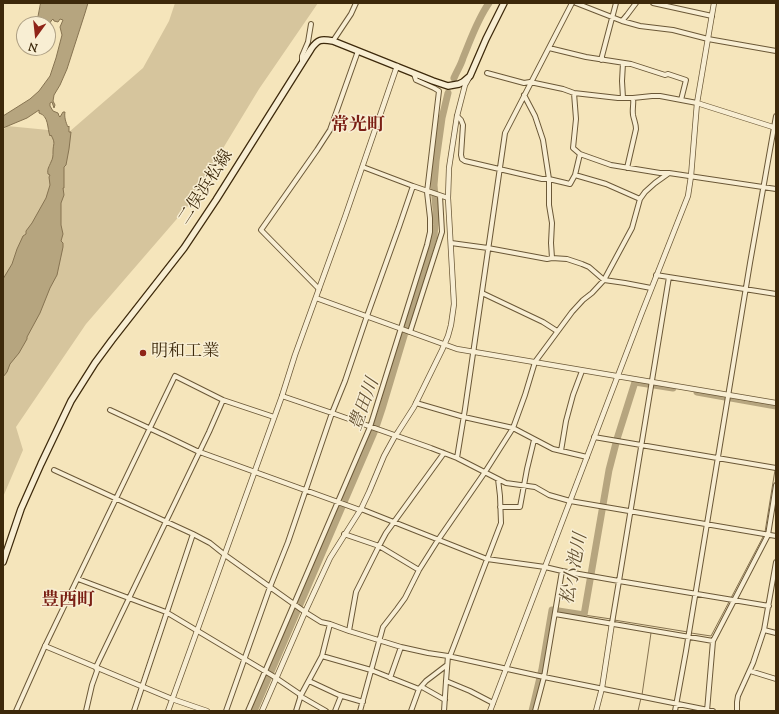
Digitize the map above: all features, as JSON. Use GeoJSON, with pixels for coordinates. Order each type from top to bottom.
{"type":"FeatureCollection","features":[{"type":"Feature","properties":{"kind":"main road"},"geometry":{"type":"LineString","coordinates":[[333,41],[433,81],[448,86],[459,84],[470,76],[504,3]]}},
{"type":"Feature","properties":{"kind":"main road","name":"二俣浜松線"},"geometry":{"type":"LineString","coordinates":[[3,562],[21,509],[40,464],[71,402],[95,363],[184,248],[316,42],[323,39],[333,41]]}},
{"type":"Feature","properties":{"kind":"street"},"geometry":{"type":"LineString","coordinates":[[333,41],[351,14],[356,3]]}},
{"type":"Feature","properties":{"kind":"street"},"geometry":{"type":"LineString","coordinates":[[457,458],[474,352],[505,133],[572,3]]}},
{"type":"Feature","properties":{"kind":"street"},"geometry":{"type":"LineString","coordinates":[[576,3],[622,21],[640,26],[673,30],[708,39],[776,51]]}},
{"type":"Feature","properties":{"kind":"street"},"geometry":{"type":"LineString","coordinates":[[601,60],[616,3]]}},
{"type":"Feature","properties":{"kind":"street"},"geometry":{"type":"LineString","coordinates":[[622,21],[636,3]]}},
{"type":"Feature","properties":{"kind":"street"},"geometry":{"type":"LineString","coordinates":[[653,3],[712,16]]}},
{"type":"Feature","properties":{"kind":"street"},"geometry":{"type":"LineString","coordinates":[[490,711],[586,457],[688,196],[698,103],[714,3]]}},
{"type":"Feature","properties":{"kind":"street"},"geometry":{"type":"LineString","coordinates":[[302,63],[302,56],[308,42],[311,24]]}},
{"type":"Feature","properties":{"kind":"street"},"geometry":{"type":"LineString","coordinates":[[549,48],[601,60],[631,64],[686,80],[681,100]]}},
{"type":"Feature","properties":{"kind":"street"},"geometry":{"type":"LineString","coordinates":[[319,289],[261,230],[330,130],[358,52]]}},
{"type":"Feature","properties":{"kind":"street"},"geometry":{"type":"LineString","coordinates":[[623,63],[623,98]]}},
{"type":"Feature","properties":{"kind":"street"},"geometry":{"type":"LineString","coordinates":[[168,711],[282,396],[397,66]]}},
{"type":"Feature","properties":{"kind":"street"},"geometry":{"type":"LineString","coordinates":[[486,72],[524,82],[563,89],[574,93],[600,97],[633,98],[656,96],[698,103],[775,128]]}},
{"type":"Feature","properties":{"kind":"street"},"geometry":{"type":"LineString","coordinates":[[248,711],[295,605],[370,427],[427,245],[430,232],[428,192],[439,91],[416,80],[414,74]]}},
{"type":"Feature","properties":{"kind":"street"},"geometry":{"type":"LineString","coordinates":[[262,711],[303,611],[330,558],[344,534],[352,524],[369,492],[384,456],[416,403],[445,345],[451,325],[454,304],[448,198],[449,168],[457,116],[465,85],[470,76]]}},
{"type":"Feature","properties":{"kind":"street"},"geometry":{"type":"LineString","coordinates":[[574,93],[576,119],[573,148],[580,154],[610,165],[776,189]]}},
{"type":"Feature","properties":{"kind":"street"},"geometry":{"type":"LineString","coordinates":[[524,95],[535,116],[539,128],[549,179],[549,205],[552,223],[552,258]]}},
{"type":"Feature","properties":{"kind":"street"},"geometry":{"type":"LineString","coordinates":[[627,168],[636,129],[633,112],[633,98]]}},
{"type":"Feature","properties":{"kind":"street"},"geometry":{"type":"LineString","coordinates":[[457,116],[463,124],[461,155],[462,159],[465,161],[542,180],[549,179],[570,184],[575,175],[580,154]]}},
{"type":"Feature","properties":{"kind":"street"},"geometry":{"type":"LineString","coordinates":[[675,711],[708,524],[728,395],[776,116]]}},
{"type":"Feature","properties":{"kind":"street"},"geometry":{"type":"LineString","coordinates":[[363,167],[428,192],[448,198]]}},
{"type":"Feature","properties":{"kind":"street"},"geometry":{"type":"LineString","coordinates":[[360,711],[383,627],[405,598],[419,570],[438,540],[485,472],[513,428],[536,362],[557,331],[583,300],[604,280],[632,228],[640,199],[655,183],[669,173]]}},
{"type":"Feature","properties":{"kind":"street"},"geometry":{"type":"LineString","coordinates":[[575,175],[606,184],[640,199]]}},
{"type":"Feature","properties":{"kind":"street"},"geometry":{"type":"LineString","coordinates":[[226,711],[270,587],[288,542],[332,413],[345,381],[413,186]]}},
{"type":"Feature","properties":{"kind":"street"},"geometry":{"type":"LineString","coordinates":[[409,332],[442,232],[439,195]]}},
{"type":"Feature","properties":{"kind":"street"},"geometry":{"type":"LineString","coordinates":[[451,243],[547,259],[567,259],[589,267],[604,280],[651,288]]}},
{"type":"Feature","properties":{"kind":"street"},"geometry":{"type":"LineString","coordinates":[[656,275],[776,294]]}},
{"type":"Feature","properties":{"kind":"street"},"geometry":{"type":"LineString","coordinates":[[596,711],[602,688],[670,277]]}},
{"type":"Feature","properties":{"kind":"street"},"geometry":{"type":"LineString","coordinates":[[482,293],[543,322],[557,331]]}},
{"type":"Feature","properties":{"kind":"street"},"geometry":{"type":"LineString","coordinates":[[316,298],[457,349],[776,403]]}},
{"type":"Feature","properties":{"kind":"street"},"geometry":{"type":"LineString","coordinates":[[561,451],[566,421],[573,395],[582,371]]}},
{"type":"Feature","properties":{"kind":"street"},"geometry":{"type":"LineString","coordinates":[[16,711],[45,646],[175,376],[223,400],[274,417]]}},
{"type":"Feature","properties":{"kind":"street"},"geometry":{"type":"LineString","coordinates":[[282,396],[395,436],[408,439],[457,458],[506,483],[535,487],[549,495],[570,501],[776,536]]}},
{"type":"Feature","properties":{"kind":"street"},"geometry":{"type":"LineString","coordinates":[[86,711],[97,671],[96,667],[223,400]]}},
{"type":"Feature","properties":{"kind":"street"},"geometry":{"type":"LineString","coordinates":[[416,403],[464,417],[513,428],[553,449],[586,457]]}},
{"type":"Feature","properties":{"kind":"street"},"geometry":{"type":"LineString","coordinates":[[110,410],[199,452],[254,473],[360,509],[487,558],[769,606]]}},
{"type":"Feature","properties":{"kind":"street"},"geometry":{"type":"LineString","coordinates":[[594,437],[774,468]]}},
{"type":"Feature","properties":{"kind":"street"},"geometry":{"type":"LineString","coordinates":[[500,507],[520,507],[526,469],[534,440]]}},
{"type":"Feature","properties":{"kind":"street"},"geometry":{"type":"LineString","coordinates":[[348,631],[356,592],[379,546],[444,453]]}},
{"type":"Feature","properties":{"kind":"street"},"geometry":{"type":"LineString","coordinates":[[54,470],[166,521],[210,543],[303,611],[322,622],[401,647],[713,711]]}},
{"type":"Feature","properties":{"kind":"street"},"geometry":{"type":"LineString","coordinates":[[444,711],[449,656],[501,523],[498,479]]}},
{"type":"Feature","properties":{"kind":"street"},"geometry":{"type":"LineString","coordinates":[[707,710],[713,640],[767,534],[776,485]]}},
{"type":"Feature","properties":{"kind":"street"},"geometry":{"type":"LineString","coordinates":[[134,711],[193,534]]}},
{"type":"Feature","properties":{"kind":"street"},"geometry":{"type":"LineString","coordinates":[[344,534],[379,546],[419,570]]}},
{"type":"Feature","properties":{"kind":"street"},"geometry":{"type":"LineString","coordinates":[[737,711],[738,696],[750,671],[764,630],[776,562]]}},
{"type":"Feature","properties":{"kind":"street"},"geometry":{"type":"LineString","coordinates":[[535,711],[555,614],[562,571]]}},
{"type":"Feature","properties":{"kind":"street"},"geometry":{"type":"LineString","coordinates":[[78,579],[166,612],[275,678],[326,711]]}},
{"type":"Feature","properties":{"kind":"street"},"geometry":{"type":"LineString","coordinates":[[555,614],[713,640]]}},
{"type":"Feature","properties":{"kind":"street"},"geometry":{"type":"LineString","coordinates":[[296,711],[301,695],[322,656],[330,624]]}},
{"type":"Feature","properties":{"kind":"street"},"geometry":{"type":"LineString","coordinates":[[764,630],[776,633]]}},
{"type":"Feature","properties":{"kind":"street"},"geometry":{"type":"LineString","coordinates":[[45,646],[142,687],[207,711]]}},
{"type":"Feature","properties":{"kind":"street"},"geometry":{"type":"LineString","coordinates":[[390,678],[401,647]]}},
{"type":"Feature","properties":{"kind":"street"},"geometry":{"type":"LineString","coordinates":[[322,656],[371,670],[420,688],[445,700]]}},
{"type":"Feature","properties":{"kind":"street"},"geometry":{"type":"LineString","coordinates":[[411,711],[420,688],[447,665]]}},
{"type":"Feature","properties":{"kind":"street"},"geometry":{"type":"LineString","coordinates":[[750,671],[776,679]]}},
{"type":"Feature","properties":{"kind":"street"},"geometry":{"type":"LineString","coordinates":[[309,681],[341,696],[363,702]]}},
{"type":"Feature","properties":{"kind":"street"},"geometry":{"type":"LineString","coordinates":[[446,682],[470,691],[493,703]]}},
{"type":"Feature","properties":{"kind":"street"},"geometry":{"type":"LineString","coordinates":[[335,711],[341,696]]}},
{"type":"Feature","properties":{"kind":"shaded area"},"geometry":{"type":"Polygon","coordinates":[[[41,3],[88,3],[67,69],[54,95],[54,108],[52,102],[50,103],[53,111],[58,113],[60,117],[63,112],[65,112],[69,132],[71,132],[66,165],[64,167],[64,195],[61,203],[61,225],[63,234],[61,241],[63,243],[63,247],[57,275],[27,339],[3,377],[3,279],[12,264],[23,236],[26,234],[26,231],[46,198],[50,185],[48,168],[53,158],[53,138],[51,135],[50,136],[45,117],[39,113],[39,110],[27,118],[3,128],[3,116],[30,99],[39,91],[50,76],[56,58],[62,35],[60,27],[63,20],[60,19],[58,22],[56,22],[56,16],[38,16],[41,3]]]}},
{"type":"Feature","properties":{"kind":"shaded area"},"geometry":{"type":"Polygon","coordinates":[[[175,3],[318,3],[259,89],[188,206],[86,324],[16,427],[23,450],[3,497],[3,130],[7,126],[69,132],[143,68],[169,21],[175,3]]]}},
{"type":"Feature","properties":{"kind":"waterway","name":"豊田川"},"geometry":{"type":"LineString","coordinates":[[454,78],[478,23],[489,3]]}},
{"type":"Feature","properties":{"kind":"waterway","name":"豊田川"},"geometry":{"type":"LineString","coordinates":[[254,711],[375,430],[382,409],[434,236],[436,210],[434,185],[436,161],[442,118],[448,93]]}},
{"type":"Feature","properties":{"kind":"waterway","name":"松小池川"},"geometry":{"type":"LineString","coordinates":[[617,439],[635,382],[673,388]]}},
{"type":"Feature","properties":{"kind":"waterway","name":"松小池川"},"geometry":{"type":"LineString","coordinates":[[697,392],[725,397]]}},
{"type":"Feature","properties":{"kind":"waterway","name":"松小池川"},"geometry":{"type":"LineString","coordinates":[[731,398],[776,406]]}},
{"type":"Feature","properties":{"kind":"waterway","name":"松小池川"},"geometry":{"type":"LineString","coordinates":[[532,711],[542,669],[552,610],[584,615],[609,470],[616,443]]}},
{"type":"Feature","properties":{"kind":"waterway"},"geometry":{"type":"LineString","coordinates":[[765,532],[775,470]]}},
{"type":"Feature","properties":{"kind":"waterway"},"geometry":{"type":"LineString","coordinates":[[731,598],[764,535]]}},
{"type":"Feature","properties":{"kind":"waterway"},"geometry":{"type":"LineString","coordinates":[[691,633],[711,636],[730,600]]}},
{"type":"Feature","properties":{"kind":"waterway"},"geometry":{"type":"LineString","coordinates":[[584,615],[611,619]]}},
{"type":"Feature","properties":{"kind":"waterway"},"geometry":{"type":"LineString","coordinates":[[614,620],[688,632]]}},
{"type":"Feature","properties":{"kind":"waterway"},"geometry":{"type":"LineString","coordinates":[[642,695],[651,633]]}},
{"type":"Feature","properties":{"kind":"waterway"},"geometry":{"type":"LineString","coordinates":[[638,711],[641,698]]}},
{"type":"Feature","properties":{"kind":"place","name":"明和工業"},"geometry":{"type":"Point","coordinates":[143,353]}},
{"type":"Feature","properties":{"kind":"district","name":"常光町"},"geometry":{"type":"Point","coordinates":[358,127]}},
{"type":"Feature","properties":{"kind":"district","name":"豊西町"},"geometry":{"type":"Point","coordinates":[68,602]}}]}
